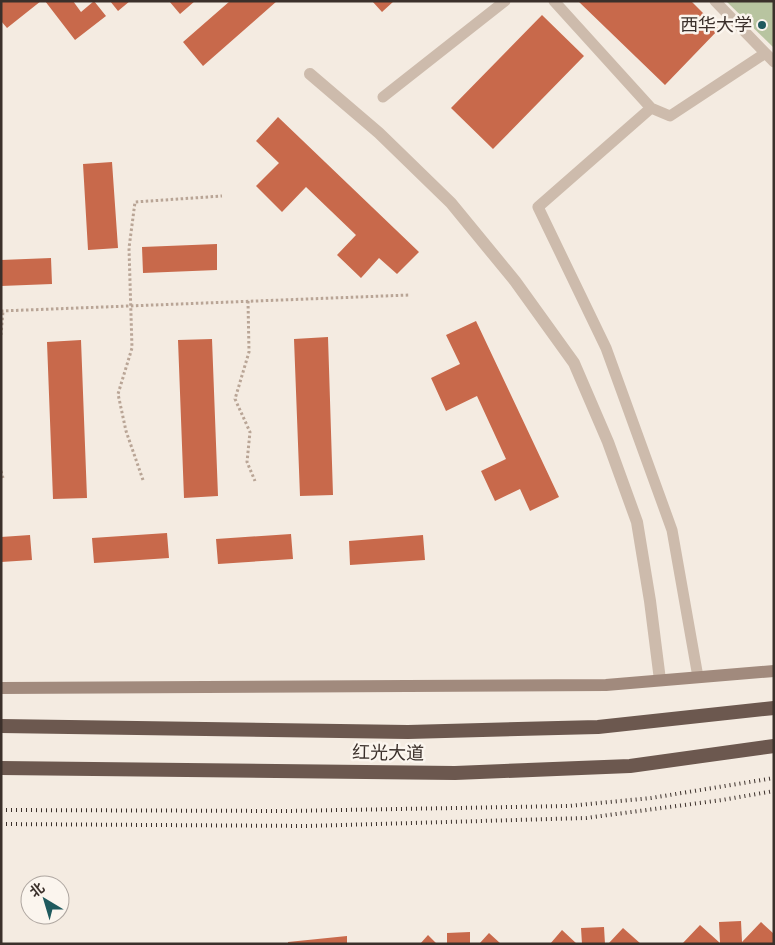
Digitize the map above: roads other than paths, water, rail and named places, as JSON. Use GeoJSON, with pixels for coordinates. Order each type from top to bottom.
{"type":"FeatureCollection","features":[{"type":"Feature","properties":{"kind":"highway","name":"红光大道"},"geometry":{"type":"LineString","coordinates":[[1,726],[408,732],[598,727],[774,708]]}},
{"type":"Feature","properties":{"kind":"highway","name":"红光大道"},"geometry":{"type":"LineString","coordinates":[[1,768],[455,773],[630,766],[774,746]]}},
{"type":"Feature","properties":{"kind":"main road"},"geometry":{"type":"LineString","coordinates":[[1,688],[606,684],[774,670]]}},
{"type":"Feature","properties":{"kind":"street"},"geometry":{"type":"LineString","coordinates":[[310,74],[380,134],[451,203],[515,281],[574,363],[608,442],[637,522],[660,680]]}},
{"type":"Feature","properties":{"kind":"lane"},"geometry":{"type":"LineString","coordinates":[[383,97],[505,1]]}},
{"type":"Feature","properties":{"kind":"lane"},"geometry":{"type":"LineString","coordinates":[[554,1],[651,108],[670,116],[764,54]]}},
{"type":"Feature","properties":{"kind":"lane"},"geometry":{"type":"LineString","coordinates":[[715,1],[746,32],[764,54],[774,62]]}},
{"type":"Feature","properties":{"kind":"lane"},"geometry":{"type":"LineString","coordinates":[[651,108],[538,207],[606,348],[672,530],[698,677]]}},
{"type":"Feature","properties":{"kind":"railway"},"geometry":{"type":"LineString","coordinates":[[1,810],[286,811],[568,806],[651,798],[774,778]]}},
{"type":"Feature","properties":{"kind":"railway"},"geometry":{"type":"LineString","coordinates":[[1,824],[307,826],[586,818],[722,800],[774,791]]}},
{"type":"Feature","properties":{"kind":"place","name":"西华大学"},"geometry":{"type":"Point","coordinates":[762,25]}}]}
